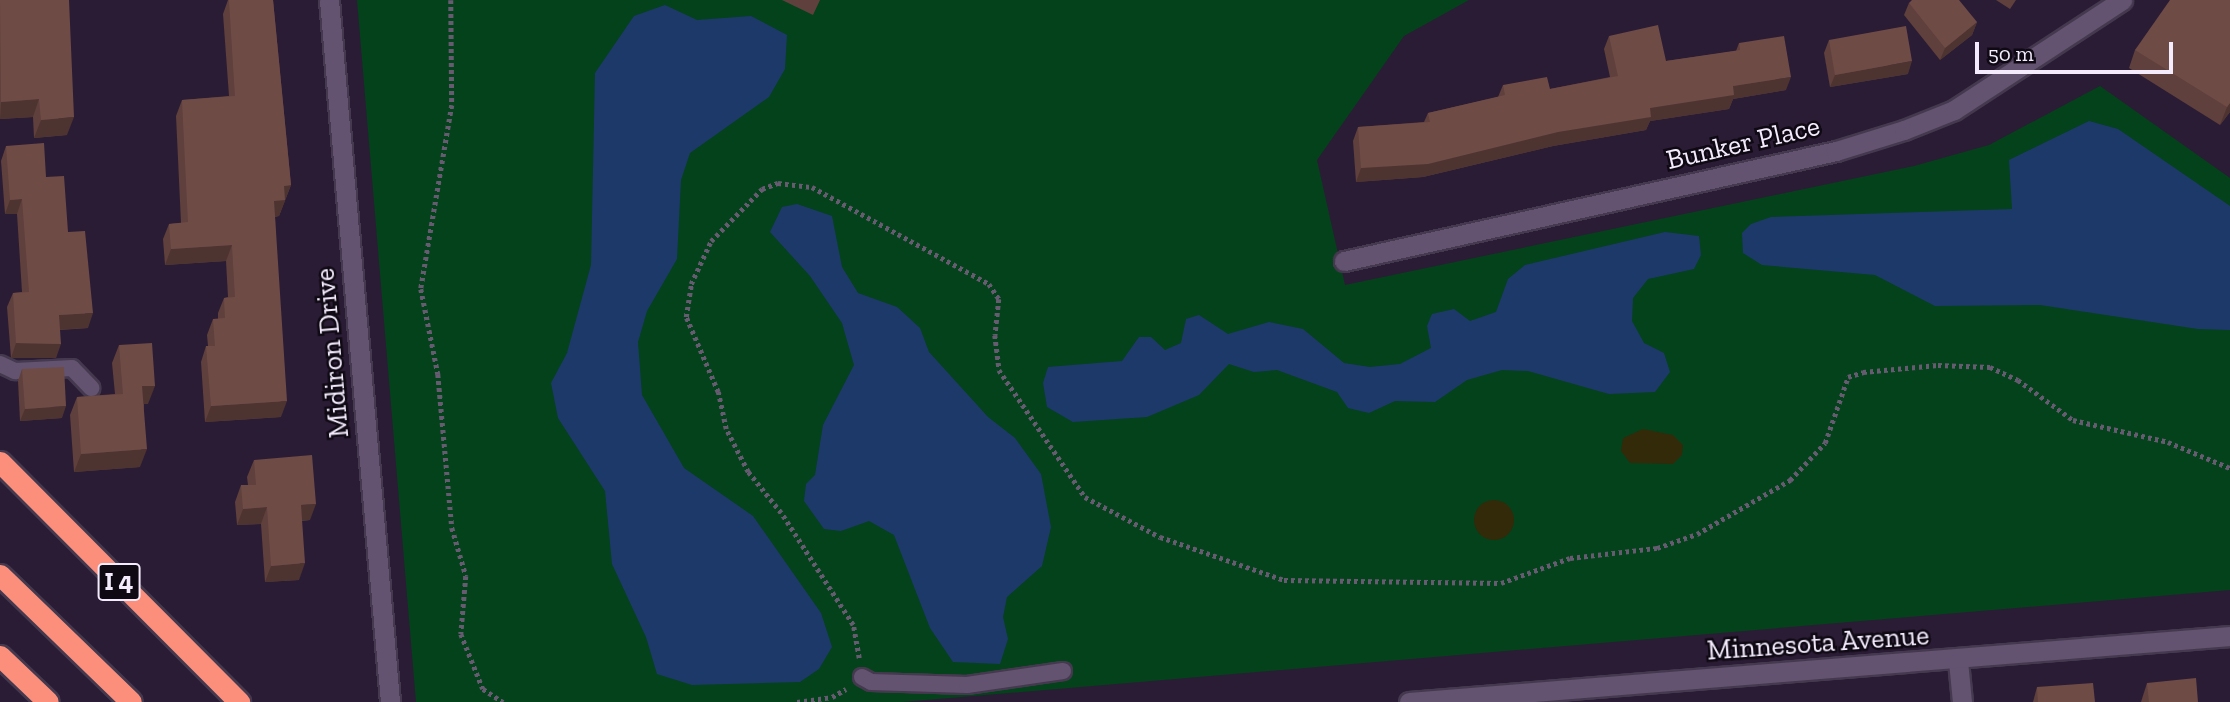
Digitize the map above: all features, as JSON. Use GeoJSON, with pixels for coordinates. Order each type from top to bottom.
{"type":"FeatureCollection","features":[{"type":"Feature","properties":{"kind":"highway","name":"I 4"},"geometry":{"type":"LineString","coordinates":[[0,462],[239,702]]}},
{"type":"Feature","properties":{"kind":"highway"},"geometry":{"type":"LineString","coordinates":[[0,575],[131,702]]}},
{"type":"Feature","properties":{"kind":"highway"},"geometry":{"type":"LineString","coordinates":[[4,661],[48,702]]}},
{"type":"Feature","properties":{"kind":"street","name":"Midiron Drive"},"geometry":{"type":"LineString","coordinates":[[329,0],[390,702]]}},
{"type":"Feature","properties":{"kind":"street","name":"Bunker Place"},"geometry":{"type":"LineString","coordinates":[[1344,261],[1836,151],[1904,131],[1954,110],[2122,0]]}},
{"type":"Feature","properties":{"kind":"street","name":"Minnesota Avenue"},"geometry":{"type":"LineString","coordinates":[[1409,702],[1564,695],[2230,636]]}},
{"type":"Feature","properties":{"kind":"street"},"geometry":{"type":"LineString","coordinates":[[1958,661],[1962,702]]}},
{"type":"Feature","properties":{"kind":"lane"},"geometry":{"type":"LineString","coordinates":[[0,364],[15,371],[72,369],[91,388]]}},
{"type":"Feature","properties":{"kind":"lane"},"geometry":{"type":"LineString","coordinates":[[862,677],[871,682],[967,685],[1063,671]]}},
{"type":"Feature","properties":{"kind":"path"},"geometry":{"type":"LineString","coordinates":[[451,0],[452,104],[421,289],[438,374],[452,528],[466,576],[461,634],[484,689],[503,702]]}},
{"type":"Feature","properties":{"kind":"path"},"geometry":{"type":"LineString","coordinates":[[797,702],[832,697],[862,677],[853,625],[781,513],[748,472],[726,429],[718,392],[686,317],[691,284],[710,241],[762,189],[778,183],[812,187],[989,284],[999,299],[995,335],[999,370],[1085,497],[1160,537],[1284,580],[1501,583],[1570,558],[1657,548],[1697,534],[1790,480],[1825,443],[1848,377],[1863,372],[1938,365],[1990,367],[2018,380],[2073,420],[2168,442],[2230,468]]}},
{"type":"Feature","properties":{"kind":"green space"},"geometry":{"type":"Polygon","coordinates":[[[357,0],[1469,0],[1404,36],[1317,160],[1345,285],[1914,166],[1989,145],[2100,86],[2230,178],[2230,590],[902,702],[416,702],[357,0]]]}},
{"type":"Feature","properties":{"kind":"sand"},"geometry":{"type":"Polygon","coordinates":[[[1643,429],[1673,435],[1683,445],[1682,455],[1673,464],[1630,463],[1621,451],[1623,438],[1643,429]]]}},
{"type":"Feature","properties":{"kind":"sand"},"geometry":{"type":"Polygon","coordinates":[[[1494,500],[1502,501],[1508,506],[1513,512],[1513,528],[1508,534],[1502,539],[1494,540],[1486,539],[1480,534],[1475,528],[1474,520],[1475,512],[1480,506],[1486,501],[1494,500]]]}},
{"type":"Feature","properties":{"kind":"water"},"geometry":{"type":"Polygon","coordinates":[[[665,5],[697,20],[751,16],[787,35],[785,69],[769,97],[690,153],[681,180],[677,259],[647,311],[638,342],[642,395],[684,468],[753,516],[821,613],[832,647],[819,669],[800,682],[692,685],[657,674],[646,637],[612,564],[605,491],[558,418],[551,383],[567,353],[591,265],[595,73],[634,16],[665,5]]]}},
{"type":"Feature","properties":{"kind":"water"},"geometry":{"type":"Polygon","coordinates":[[[2089,121],[2118,129],[2230,206],[2230,330],[2198,329],[2040,305],[1935,306],[1875,275],[1762,265],[1743,253],[1742,233],[1751,224],[1771,217],[2012,209],[2009,160],[2089,121]]]}},
{"type":"Feature","properties":{"kind":"water"},"geometry":{"type":"Polygon","coordinates":[[[797,204],[832,216],[842,267],[858,293],[897,307],[920,328],[929,352],[988,417],[1015,438],[1041,474],[1051,527],[1042,566],[1007,597],[1003,617],[1008,639],[1000,664],[953,662],[930,628],[894,535],[869,521],[841,531],[824,529],[804,501],[806,484],[815,475],[823,425],[854,365],[842,323],[810,276],[770,232],[782,207],[797,204]]]}},
{"type":"Feature","properties":{"kind":"water"},"geometry":{"type":"Polygon","coordinates":[[[1665,232],[1699,236],[1701,255],[1694,269],[1648,279],[1633,298],[1632,321],[1644,343],[1664,353],[1670,372],[1655,392],[1609,394],[1528,371],[1502,370],[1467,380],[1435,402],[1395,401],[1369,413],[1348,408],[1337,392],[1277,370],[1254,372],[1229,364],[1199,395],[1147,417],[1073,422],[1047,407],[1043,383],[1048,367],[1122,361],[1139,337],[1151,337],[1165,350],[1181,343],[1186,319],[1199,315],[1228,334],[1269,322],[1303,329],[1344,363],[1370,367],[1400,364],[1431,348],[1427,326],[1432,314],[1454,309],[1470,321],[1496,312],[1508,279],[1525,265],[1665,232]]]}},
{"type":"Feature","properties":{"kind":"building"},"geometry":{"type":"Polygon","coordinates":[[[0,0],[69,0],[74,117],[41,120],[39,99],[1,102],[0,0]]]}},
{"type":"Feature","properties":{"kind":"building"},"geometry":{"type":"Polygon","coordinates":[[[229,0],[273,0],[291,185],[284,186],[285,200],[274,201],[287,401],[211,406],[206,346],[215,346],[213,319],[225,318],[224,298],[235,297],[232,245],[171,249],[169,224],[188,222],[182,100],[235,96],[229,0]]]}},
{"type":"Feature","properties":{"kind":"building"},"geometry":{"type":"Polygon","coordinates":[[[1912,0],[1959,0],[1977,22],[1945,48],[1909,3],[1912,0]]]}},
{"type":"Feature","properties":{"kind":"building"},"geometry":{"type":"Polygon","coordinates":[[[2170,0],[2230,0],[2230,103],[2227,107],[2135,50],[2170,0]]]}},
{"type":"Feature","properties":{"kind":"building"},"geometry":{"type":"Polygon","coordinates":[[[1658,25],[1666,61],[1740,50],[1739,43],[1784,36],[1791,77],[1733,86],[1734,95],[1650,108],[1651,117],[1558,132],[1428,164],[1361,168],[1358,127],[1430,122],[1428,113],[1505,95],[1503,85],[1547,77],[1550,89],[1618,76],[1609,36],[1658,25]]]}},
{"type":"Feature","properties":{"kind":"building"},"geometry":{"type":"Polygon","coordinates":[[[1906,26],[1912,61],[1835,75],[1829,40],[1906,26]]]}},
{"type":"Feature","properties":{"kind":"building"},"geometry":{"type":"Polygon","coordinates":[[[44,143],[46,177],[64,176],[68,232],[85,231],[93,313],[59,315],[61,344],[16,343],[13,293],[29,292],[22,199],[10,200],[6,146],[44,143]]]}},
{"type":"Feature","properties":{"kind":"building"},"geometry":{"type":"Polygon","coordinates":[[[152,343],[155,386],[142,386],[147,449],[81,454],[77,397],[123,394],[119,345],[152,343]]]}},
{"type":"Feature","properties":{"kind":"building"},"geometry":{"type":"Polygon","coordinates":[[[64,367],[66,406],[25,409],[22,369],[64,367]]]}},
{"type":"Feature","properties":{"kind":"building"},"geometry":{"type":"Polygon","coordinates":[[[312,455],[316,504],[301,505],[305,563],[271,566],[267,507],[243,509],[241,485],[256,485],[254,460],[312,455]]]}},
{"type":"Feature","properties":{"kind":"building"},"geometry":{"type":"Polygon","coordinates":[[[2196,678],[2198,702],[2149,702],[2147,683],[2196,678]]]}},
{"type":"Feature","properties":{"kind":"building"},"geometry":{"type":"Polygon","coordinates":[[[2093,683],[2095,702],[2038,702],[2037,687],[2093,683]]]}}]}
